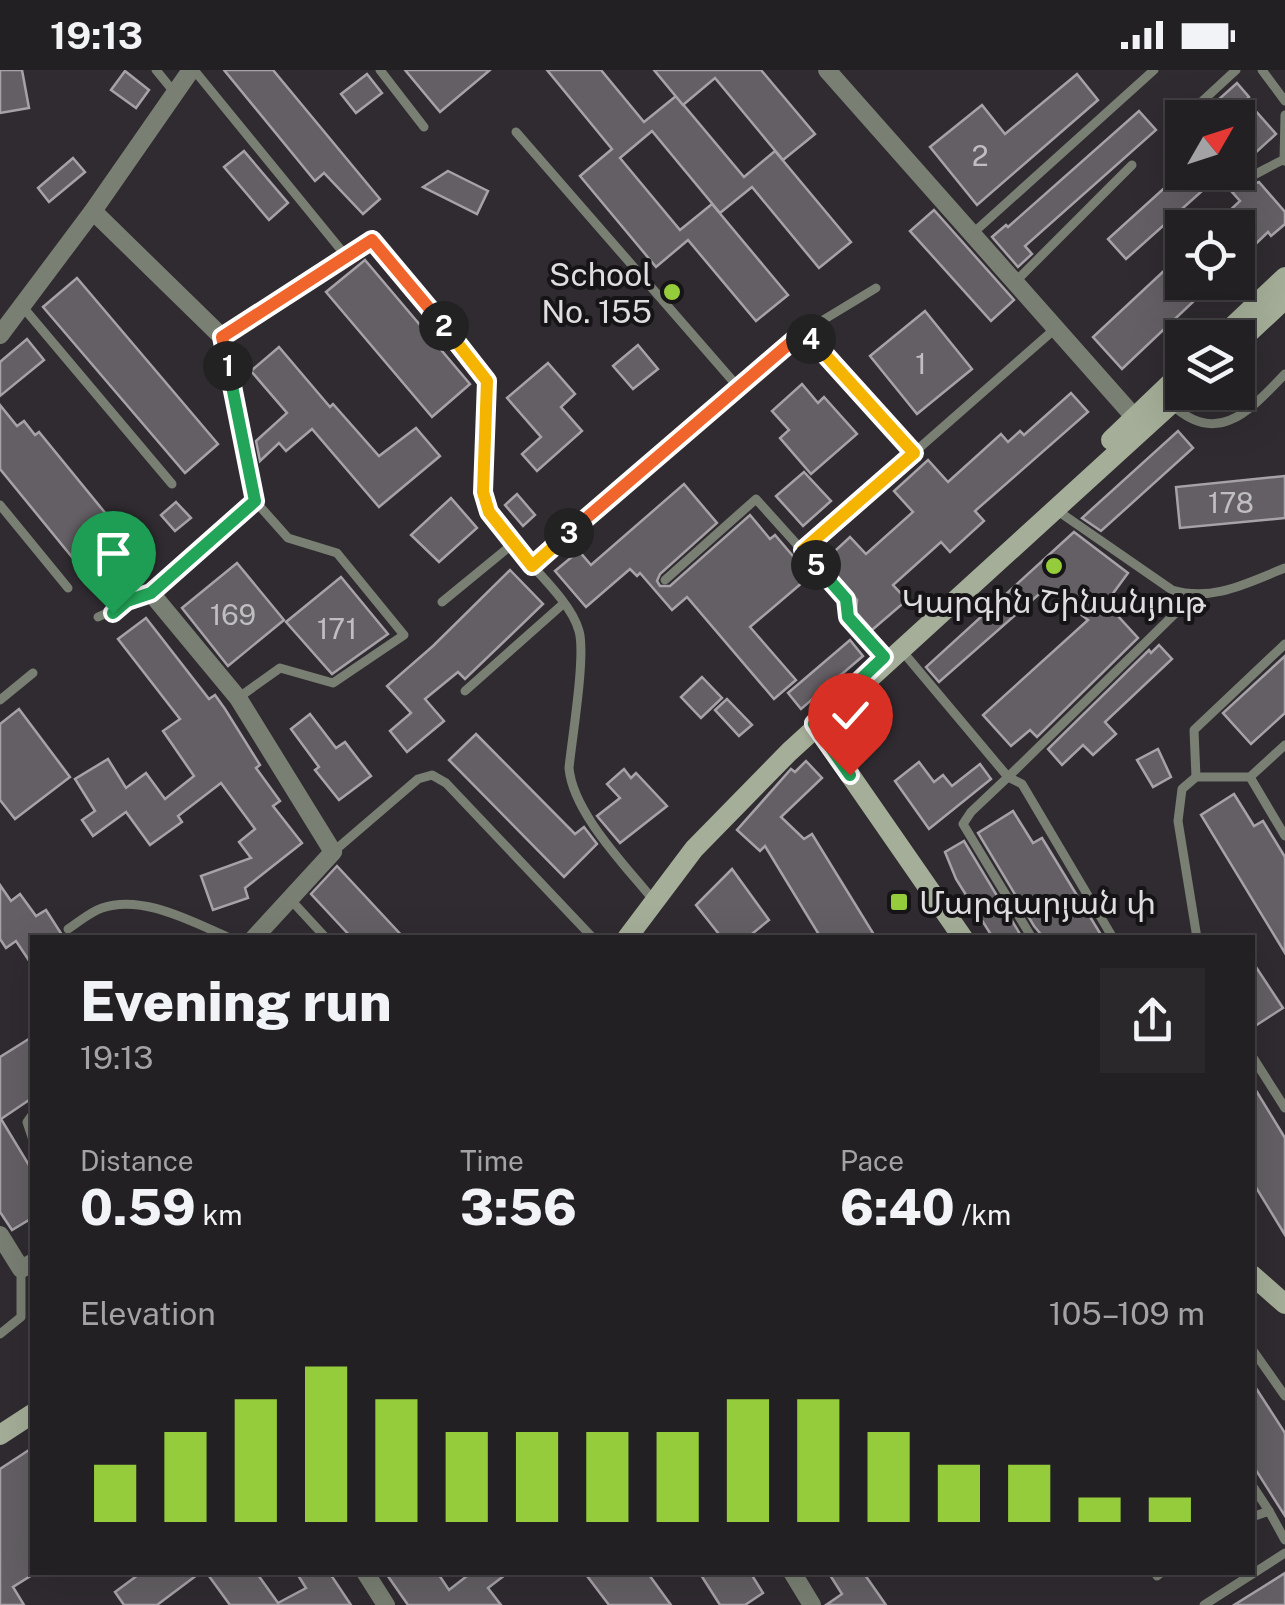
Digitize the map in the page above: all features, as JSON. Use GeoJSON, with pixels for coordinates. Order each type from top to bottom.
{"type":"FeatureCollection","features":[{"type":"Feature","properties":{"kind":"main road"},"geometry":{"type":"LineString","coordinates":[[1239,320],[1285,276]]}},
{"type":"Feature","properties":{"kind":"main road"},"geometry":{"type":"LineString","coordinates":[[1255,326],[1285,299]]}},
{"type":"Feature","properties":{"kind":"main road"},"geometry":{"type":"LineString","coordinates":[[892,653],[1055,509],[1165,393]]}},
{"type":"Feature","properties":{"kind":"main road"},"geometry":{"type":"LineString","coordinates":[[629,935],[694,848],[817,723],[1140,423],[1165,406]]}},
{"type":"Feature","properties":{"kind":"main road"},"geometry":{"type":"LineString","coordinates":[[817,723],[964,935]]}},
{"type":"Feature","properties":{"kind":"main road"},"geometry":{"type":"LineString","coordinates":[[1255,1273],[1285,1296]]}},
{"type":"Feature","properties":{"kind":"main road"},"geometry":{"type":"LineString","coordinates":[[1255,1274],[1285,1304]]}},
{"type":"Feature","properties":{"kind":"main road"},"geometry":{"type":"LineString","coordinates":[[0,1435],[30,1415]]}},
{"type":"Feature","properties":{"kind":"street"},"geometry":{"type":"LineString","coordinates":[[0,335],[192,70]]}},
{"type":"Feature","properties":{"kind":"street"},"geometry":{"type":"LineString","coordinates":[[827,70],[1140,423]]}},
{"type":"Feature","properties":{"kind":"street"},"geometry":{"type":"LineString","coordinates":[[93,211],[222,337],[255,501],[151,593],[238,698],[333,852],[257,935]]}},
{"type":"Feature","properties":{"kind":"street"},"geometry":{"type":"LineString","coordinates":[[0,1234],[27,1266]]}},
{"type":"Feature","properties":{"kind":"street"},"geometry":{"type":"LineString","coordinates":[[367,1575],[386,1605]]}},
{"type":"Feature","properties":{"kind":"street"},"geometry":{"type":"LineString","coordinates":[[794,1575],[812,1605]]}},
{"type":"Feature","properties":{"kind":"lane"},"geometry":{"type":"LineString","coordinates":[[156,70],[176,94]]}},
{"type":"Feature","properties":{"kind":"lane"},"geometry":{"type":"LineString","coordinates":[[192,70],[346,256]]}},
{"type":"Feature","properties":{"kind":"lane"},"geometry":{"type":"LineString","coordinates":[[380,70],[424,127]]}},
{"type":"Feature","properties":{"kind":"lane"},"geometry":{"type":"LineString","coordinates":[[972,234],[1154,70]]}},
{"type":"Feature","properties":{"kind":"lane"},"geometry":{"type":"LineString","coordinates":[[1204,100],[1236,70]]}},
{"type":"Feature","properties":{"kind":"lane"},"geometry":{"type":"LineString","coordinates":[[1262,70],[1285,101]]}},
{"type":"Feature","properties":{"kind":"lane"},"geometry":{"type":"LineString","coordinates":[[1255,172],[1284,162],[1285,114]]}},
{"type":"Feature","properties":{"kind":"lane"},"geometry":{"type":"LineString","coordinates":[[516,132],[738,388]]}},
{"type":"Feature","properties":{"kind":"lane"},"geometry":{"type":"LineString","coordinates":[[1015,282],[1132,165]]}},
{"type":"Feature","properties":{"kind":"lane"},"geometry":{"type":"LineString","coordinates":[[222,337],[372,240],[482,371],[489,392],[483,492],[489,512],[563,604],[580,634],[570,786],[580,805],[654,901]]}},
{"type":"Feature","properties":{"kind":"lane"},"geometry":{"type":"LineString","coordinates":[[532,566],[804,331],[876,288]]}},
{"type":"Feature","properties":{"kind":"lane"},"geometry":{"type":"LineString","coordinates":[[22,306],[172,484]]}},
{"type":"Feature","properties":{"kind":"lane"},"geometry":{"type":"LineString","coordinates":[[803,550],[1056,328]]}},
{"type":"Feature","properties":{"kind":"lane"},"geometry":{"type":"LineString","coordinates":[[804,331],[914,453]]}},
{"type":"Feature","properties":{"kind":"lane"},"geometry":{"type":"LineString","coordinates":[[1255,404],[1285,374]]}},
{"type":"Feature","properties":{"kind":"lane"},"geometry":{"type":"LineString","coordinates":[[1183,410],[1188,420],[1216,425],[1249,410]]}},
{"type":"Feature","properties":{"kind":"lane"},"geometry":{"type":"LineString","coordinates":[[666,580],[756,499],[846,599],[848,617],[892,653],[1008,777],[1022,784],[1111,935]]}},
{"type":"Feature","properties":{"kind":"lane"},"geometry":{"type":"LineString","coordinates":[[238,698],[280,668],[333,683],[404,635],[337,553],[288,538],[255,501]]}},
{"type":"Feature","properties":{"kind":"lane"},"geometry":{"type":"LineString","coordinates":[[0,505],[68,588]]}},
{"type":"Feature","properties":{"kind":"lane"},"geometry":{"type":"LineString","coordinates":[[1055,509],[1172,590],[1193,596],[1220,594],[1285,568]]}},
{"type":"Feature","properties":{"kind":"lane"},"geometry":{"type":"LineString","coordinates":[[442,602],[514,543]]}},
{"type":"Feature","properties":{"kind":"lane"},"geometry":{"type":"LineString","coordinates":[[98,617],[151,593]]}},
{"type":"Feature","properties":{"kind":"lane"},"geometry":{"type":"LineString","coordinates":[[1030,935],[963,824],[1193,596]]}},
{"type":"Feature","properties":{"kind":"lane"},"geometry":{"type":"LineString","coordinates":[[465,691],[563,604]]}},
{"type":"Feature","properties":{"kind":"lane"},"geometry":{"type":"LineString","coordinates":[[1196,777],[1194,730],[1285,644]]}},
{"type":"Feature","properties":{"kind":"lane"},"geometry":{"type":"LineString","coordinates":[[0,700],[33,673]]}},
{"type":"Feature","properties":{"kind":"lane"},"geometry":{"type":"LineString","coordinates":[[1197,935],[1178,821],[1182,789],[1196,777],[1250,777],[1285,745]]}},
{"type":"Feature","properties":{"kind":"lane"},"geometry":{"type":"LineString","coordinates":[[333,852],[418,779],[432,775],[446,784],[590,935]]}},
{"type":"Feature","properties":{"kind":"lane"},"geometry":{"type":"LineString","coordinates":[[1250,777],[1285,836]]}},
{"type":"Feature","properties":{"kind":"lane"},"geometry":{"type":"LineString","coordinates":[[290,899],[323,935]]}},
{"type":"Feature","properties":{"kind":"lane"},"geometry":{"type":"LineString","coordinates":[[68,929],[98,909],[119,904],[171,914],[223,935]]}},
{"type":"Feature","properties":{"kind":"lane"},"geometry":{"type":"LineString","coordinates":[[1255,1061],[1285,1108]]}},
{"type":"Feature","properties":{"kind":"lane"},"geometry":{"type":"LineString","coordinates":[[0,1334],[21,1318],[27,1266]]}},
{"type":"Feature","properties":{"kind":"lane"},"geometry":{"type":"LineString","coordinates":[[1255,1354],[1285,1396]]}},
{"type":"Feature","properties":{"kind":"lane"},"geometry":{"type":"LineString","coordinates":[[1255,1490],[1285,1540]]}},
{"type":"Feature","properties":{"kind":"lane"},"geometry":{"type":"LineString","coordinates":[[1255,1516],[1269,1511]]}},
{"type":"Feature","properties":{"kind":"lane"},"geometry":{"type":"LineString","coordinates":[[1255,1572],[1285,1553]]}},
{"type":"Feature","properties":{"kind":"lane"},"geometry":{"type":"LineString","coordinates":[[1204,1605],[1251,1575]]}},
{"type":"Feature","properties":{"kind":"building"},"geometry":{"type":"Polygon","coordinates":[[[0,70],[22,70],[29,108],[0,113],[0,70]]]}},
{"type":"Feature","properties":{"kind":"building"},"geometry":{"type":"Polygon","coordinates":[[[224,70],[273,70],[380,199],[363,214],[324,173],[315,181],[224,70]]]}},
{"type":"Feature","properties":{"kind":"building"},"geometry":{"type":"Polygon","coordinates":[[[405,70],[490,70],[440,112],[405,70]]]}},
{"type":"Feature","properties":{"kind":"building"},"geometry":{"type":"Polygon","coordinates":[[[547,70],[601,70],[644,122],[676,96],[744,177],[775,151],[851,242],[819,268],[752,187],[720,213],[652,131],[620,158],[680,230],[712,204],[788,295],[756,321],[688,240],[656,267],[580,176],[612,149],[547,70]]]}},
{"type":"Feature","properties":{"kind":"building"},"geometry":{"type":"Polygon","coordinates":[[[654,70],[761,70],[815,134],[783,160],[715,78],[683,105],[654,70]]]}},
{"type":"Feature","properties":{"kind":"building"},"geometry":{"type":"Polygon","coordinates":[[[125,71],[149,90],[136,108],[111,90],[125,71]]]}},
{"type":"Feature","properties":{"kind":"building"},"geometry":{"type":"Polygon","coordinates":[[[367,74],[382,93],[356,113],[341,94],[367,74]]]}},
{"type":"Feature","properties":{"kind":"building"},"geometry":{"type":"Polygon","coordinates":[[[1077,74],[1098,100],[977,205],[930,147],[982,105],[1005,134],[1077,74]]]}},
{"type":"Feature","properties":{"kind":"building"},"geometry":{"type":"Polygon","coordinates":[[[1237,83],[1249,97],[1246,100],[1218,100],[1237,83]]]}},
{"type":"Feature","properties":{"kind":"building"},"geometry":{"type":"Polygon","coordinates":[[[1255,110],[1276,134],[1255,153],[1255,110]]]}},
{"type":"Feature","properties":{"kind":"building"},"geometry":{"type":"Polygon","coordinates":[[[1139,111],[1156,130],[1025,246],[1032,254],[1018,267],[992,237],[1139,111]]]}},
{"type":"Feature","properties":{"kind":"building"},"geometry":{"type":"Polygon","coordinates":[[[244,151],[288,203],[269,220],[224,167],[244,151]]]}},
{"type":"Feature","properties":{"kind":"building"},"geometry":{"type":"Polygon","coordinates":[[[73,158],[85,172],[49,202],[38,188],[73,158]]]}},
{"type":"Feature","properties":{"kind":"building"},"geometry":{"type":"Polygon","coordinates":[[[448,171],[488,191],[477,214],[423,187],[448,171]]]}},
{"type":"Feature","properties":{"kind":"building"},"geometry":{"type":"Polygon","coordinates":[[[1259,182],[1285,212],[1285,224],[1271,236],[1268,232],[1255,245],[1255,210],[1230,210],[1240,201],[1232,192],[1255,190],[1259,182]]]}},
{"type":"Feature","properties":{"kind":"building"},"geometry":{"type":"Polygon","coordinates":[[[1165,187],[1203,190],[1181,210],[1165,210],[1165,224],[1126,259],[1108,239],[1165,187]]]}},
{"type":"Feature","properties":{"kind":"building"},"geometry":{"type":"Polygon","coordinates":[[[934,210],[1014,300],[991,321],[910,231],[934,210]]]}},
{"type":"Feature","properties":{"kind":"building"},"geometry":{"type":"Polygon","coordinates":[[[365,260],[470,384],[432,417],[326,292],[365,260]]]}},
{"type":"Feature","properties":{"kind":"building"},"geometry":{"type":"Polygon","coordinates":[[[1165,270],[1165,300],[1195,300],[1174,320],[1165,320],[1165,328],[1122,369],[1093,337],[1165,270]]]}},
{"type":"Feature","properties":{"kind":"building"},"geometry":{"type":"Polygon","coordinates":[[[77,278],[218,444],[185,473],[43,307],[77,278]]]}},
{"type":"Feature","properties":{"kind":"building"},"geometry":{"type":"Polygon","coordinates":[[[925,311],[972,369],[917,414],[870,356],[925,311]]]}},
{"type":"Feature","properties":{"kind":"building"},"geometry":{"type":"Polygon","coordinates":[[[27,339],[44,360],[0,396],[0,362],[27,339]]]}},
{"type":"Feature","properties":{"kind":"building"},"geometry":{"type":"Polygon","coordinates":[[[638,345],[658,369],[633,389],[613,366],[638,345]]]}},
{"type":"Feature","properties":{"kind":"building"},"geometry":{"type":"Polygon","coordinates":[[[279,347],[379,456],[416,428],[440,456],[379,507],[312,429],[286,451],[279,443],[260,461],[256,441],[287,413],[251,371],[279,347]]]}},
{"type":"Feature","properties":{"kind":"building"},"geometry":{"type":"Polygon","coordinates":[[[548,363],[575,394],[561,407],[582,431],[537,471],[522,454],[541,437],[507,398],[548,363]]]}},
{"type":"Feature","properties":{"kind":"building"},"geometry":{"type":"Polygon","coordinates":[[[802,384],[818,403],[824,397],[857,434],[811,474],[780,438],[789,430],[772,411],[802,384]]]}},
{"type":"Feature","properties":{"kind":"building"},"geometry":{"type":"Polygon","coordinates":[[[1071,393],[1088,412],[975,511],[984,521],[950,552],[941,542],[893,585],[907,600],[872,630],[856,612],[857,600],[823,562],[850,537],[866,554],[913,512],[894,491],[928,460],[948,482],[1001,434],[1008,442],[1020,431],[1024,435],[1071,393]]]}},
{"type":"Feature","properties":{"kind":"building"},"geometry":{"type":"Polygon","coordinates":[[[0,405],[17,426],[24,421],[35,435],[39,432],[111,520],[116,516],[141,546],[94,584],[0,469],[0,405]]]}},
{"type":"Feature","properties":{"kind":"building"},"geometry":{"type":"Polygon","coordinates":[[[1178,431],[1193,448],[1101,531],[1082,518],[1178,431]]]}},
{"type":"Feature","properties":{"kind":"building"},"geometry":{"type":"Polygon","coordinates":[[[804,472],[831,501],[803,526],[776,496],[804,472]]]}},
{"type":"Feature","properties":{"kind":"building"},"geometry":{"type":"Polygon","coordinates":[[[1285,476],[1285,518],[1180,528],[1176,487],[1285,476]]]}},
{"type":"Feature","properties":{"kind":"building"},"geometry":{"type":"Polygon","coordinates":[[[684,484],[717,523],[660,574],[660,586],[670,586],[750,515],[770,539],[775,535],[810,576],[750,627],[796,680],[774,699],[687,597],[672,610],[640,573],[637,576],[630,569],[586,607],[555,571],[579,551],[591,565],[684,484]]]}},
{"type":"Feature","properties":{"kind":"building"},"geometry":{"type":"Polygon","coordinates":[[[517,494],[535,515],[523,526],[505,505],[517,494]]]}},
{"type":"Feature","properties":{"kind":"building"},"geometry":{"type":"Polygon","coordinates":[[[451,498],[477,528],[439,562],[411,535],[451,498]]]}},
{"type":"Feature","properties":{"kind":"building"},"geometry":{"type":"Polygon","coordinates":[[[176,502],[191,518],[175,531],[161,515],[176,502]]]}},
{"type":"Feature","properties":{"kind":"building"},"geometry":{"type":"Polygon","coordinates":[[[1074,532],[1128,573],[1106,603],[1138,638],[1037,737],[1030,730],[1011,746],[983,715],[1088,620],[1046,588],[939,682],[926,667],[1074,532]]]}},
{"type":"Feature","properties":{"kind":"building"},"geometry":{"type":"Polygon","coordinates":[[[237,563],[284,620],[228,666],[182,608],[237,563]]]}},
{"type":"Feature","properties":{"kind":"building"},"geometry":{"type":"Polygon","coordinates":[[[510,570],[543,604],[465,679],[458,672],[425,699],[444,721],[407,752],[390,731],[411,713],[387,686],[510,570]]]}},
{"type":"Feature","properties":{"kind":"building"},"geometry":{"type":"Polygon","coordinates":[[[341,577],[388,634],[332,674],[286,622],[341,577]]]}},
{"type":"Feature","properties":{"kind":"building"},"geometry":{"type":"Polygon","coordinates":[[[146,618],[209,699],[215,695],[225,709],[260,765],[256,768],[280,801],[273,806],[302,843],[245,888],[248,898],[213,910],[201,876],[251,858],[239,842],[255,829],[221,783],[178,816],[182,822],[150,845],[126,812],[93,836],[82,820],[95,811],[75,779],[108,759],[126,788],[146,773],[165,799],[194,776],[163,731],[180,719],[118,639],[146,618]]]}},
{"type":"Feature","properties":{"kind":"building"},"geometry":{"type":"Polygon","coordinates":[[[850,640],[863,656],[801,709],[788,693],[850,640]]]}},
{"type":"Feature","properties":{"kind":"building"},"geometry":{"type":"Polygon","coordinates":[[[1159,645],[1172,659],[1105,722],[1116,734],[1093,755],[1083,745],[1062,765],[1048,749],[1149,650],[1151,653],[1159,645]]]}},
{"type":"Feature","properties":{"kind":"building"},"geometry":{"type":"Polygon","coordinates":[[[1285,656],[1285,713],[1251,744],[1223,713],[1285,656]]]}},
{"type":"Feature","properties":{"kind":"building"},"geometry":{"type":"Polygon","coordinates":[[[702,677],[722,698],[701,718],[681,697],[702,677]]]}},
{"type":"Feature","properties":{"kind":"building"},"geometry":{"type":"Polygon","coordinates":[[[727,699],[752,725],[739,736],[715,710],[727,699]]]}},
{"type":"Feature","properties":{"kind":"building"},"geometry":{"type":"Polygon","coordinates":[[[19,709],[70,777],[15,819],[0,800],[0,724],[19,709]]]}},
{"type":"Feature","properties":{"kind":"building"},"geometry":{"type":"Polygon","coordinates":[[[310,714],[336,748],[345,742],[371,776],[339,800],[315,770],[319,767],[291,729],[310,714]]]}},
{"type":"Feature","properties":{"kind":"building"},"geometry":{"type":"Polygon","coordinates":[[[476,734],[575,834],[584,827],[597,844],[564,877],[449,760],[476,734]]]}},
{"type":"Feature","properties":{"kind":"building"},"geometry":{"type":"Polygon","coordinates":[[[1158,749],[1171,777],[1153,787],[1137,760],[1158,749]]]}},
{"type":"Feature","properties":{"kind":"building"},"geometry":{"type":"Polygon","coordinates":[[[806,761],[822,778],[781,817],[804,839],[812,834],[874,935],[819,935],[765,846],[760,851],[737,830],[791,769],[795,772],[806,761]]]}},
{"type":"Feature","properties":{"kind":"building"},"geometry":{"type":"Polygon","coordinates":[[[919,762],[934,782],[943,775],[952,786],[980,764],[991,779],[929,829],[895,781],[919,762]]]}},
{"type":"Feature","properties":{"kind":"building"},"geometry":{"type":"Polygon","coordinates":[[[624,769],[631,778],[636,773],[667,806],[620,843],[597,816],[620,798],[607,784],[624,769]]]}},
{"type":"Feature","properties":{"kind":"building"},"geometry":{"type":"Polygon","coordinates":[[[1234,794],[1254,826],[1263,821],[1285,857],[1285,953],[1201,815],[1234,794]]]}},
{"type":"Feature","properties":{"kind":"building"},"geometry":{"type":"Polygon","coordinates":[[[1013,811],[1033,843],[1042,838],[1101,935],[1042,935],[978,833],[1013,811]]]}},
{"type":"Feature","properties":{"kind":"building"},"geometry":{"type":"Polygon","coordinates":[[[964,841],[1020,934],[991,935],[956,879],[945,852],[964,841]]]}},
{"type":"Feature","properties":{"kind":"building"},"geometry":{"type":"Polygon","coordinates":[[[337,866],[401,935],[349,935],[311,894],[337,866]]]}},
{"type":"Feature","properties":{"kind":"building"},"geometry":{"type":"Polygon","coordinates":[[[732,869],[769,920],[751,935],[720,935],[696,905],[732,869]]]}},
{"type":"Feature","properties":{"kind":"building"},"geometry":{"type":"Polygon","coordinates":[[[0,885],[11,901],[20,894],[36,916],[46,910],[62,935],[30,935],[30,962],[16,941],[6,948],[0,939],[0,885]]]}},
{"type":"Feature","properties":{"kind":"building"},"geometry":{"type":"Polygon","coordinates":[[[1255,966],[1283,1008],[1255,1026],[1255,966]]]}},
{"type":"Feature","properties":{"kind":"building"},"geometry":{"type":"Polygon","coordinates":[[[30,1038],[30,1099],[1,1119],[30,1167],[30,1219],[12,1230],[0,1212],[0,1057],[30,1038]]]}},
{"type":"Feature","properties":{"kind":"building"},"geometry":{"type":"Polygon","coordinates":[[[1255,1089],[1285,1138],[1285,1235],[1255,1186],[1255,1089]]]}},
{"type":"Feature","properties":{"kind":"building"},"geometry":{"type":"Polygon","coordinates":[[[1255,1387],[1285,1433],[1285,1516],[1255,1469],[1255,1387]]]}},
{"type":"Feature","properties":{"kind":"building"},"geometry":{"type":"Polygon","coordinates":[[[30,1449],[32,1575],[13,1587],[24,1605],[0,1605],[0,1469],[30,1449]]]}},
{"type":"Feature","properties":{"kind":"building"},"geometry":{"type":"Polygon","coordinates":[[[1285,1573],[1285,1605],[1234,1605],[1285,1573]]]}},
{"type":"Feature","properties":{"kind":"building"},"geometry":{"type":"Polygon","coordinates":[[[138,1575],[197,1575],[157,1605],[124,1605],[115,1592],[138,1575]]]}},
{"type":"Feature","properties":{"kind":"building"},"geometry":{"type":"Polygon","coordinates":[[[208,1575],[258,1575],[278,1603],[306,1588],[298,1575],[331,1575],[351,1605],[230,1605],[208,1575]]]}},
{"type":"Feature","properties":{"kind":"building"},"geometry":{"type":"Polygon","coordinates":[[[387,1575],[439,1575],[449,1590],[468,1575],[505,1575],[488,1588],[501,1605],[408,1605],[387,1575]]]}},
{"type":"Feature","properties":{"kind":"building"},"geometry":{"type":"Polygon","coordinates":[[[586,1575],[649,1575],[671,1605],[609,1605],[586,1575]]]}},
{"type":"Feature","properties":{"kind":"building"},"geometry":{"type":"Polygon","coordinates":[[[701,1575],[752,1575],[763,1593],[745,1605],[720,1605],[701,1575]]]}},
{"type":"Feature","properties":{"kind":"building"},"geometry":{"type":"Polygon","coordinates":[[[830,1575],[865,1575],[886,1605],[826,1605],[842,1594],[830,1575]]]}},
{"type":"Feature","properties":{"kind":"place","name":"School No. 155"},"geometry":{"type":"Point","coordinates":[672,292]}},
{"type":"Feature","properties":{"kind":"place","name":"Կարգին Շինանյութ"},"geometry":{"type":"Point","coordinates":[1054,566]}},
{"type":"Feature","properties":{"kind":"place","name":"Մարգարյան փ"},"geometry":{"type":"Point","coordinates":[899,902]}},
{"type":"Feature","properties":{"kind":"route"},"geometry":{"type":"LineString","coordinates":[[113,613],[127,601],[151,593],[255,501],[222,337],[372,240],[487,381],[483,492],[489,512],[532,566],[804,331],[914,453],[803,550],[846,599],[848,617],[884,657],[814,724],[850,775]]}}]}
